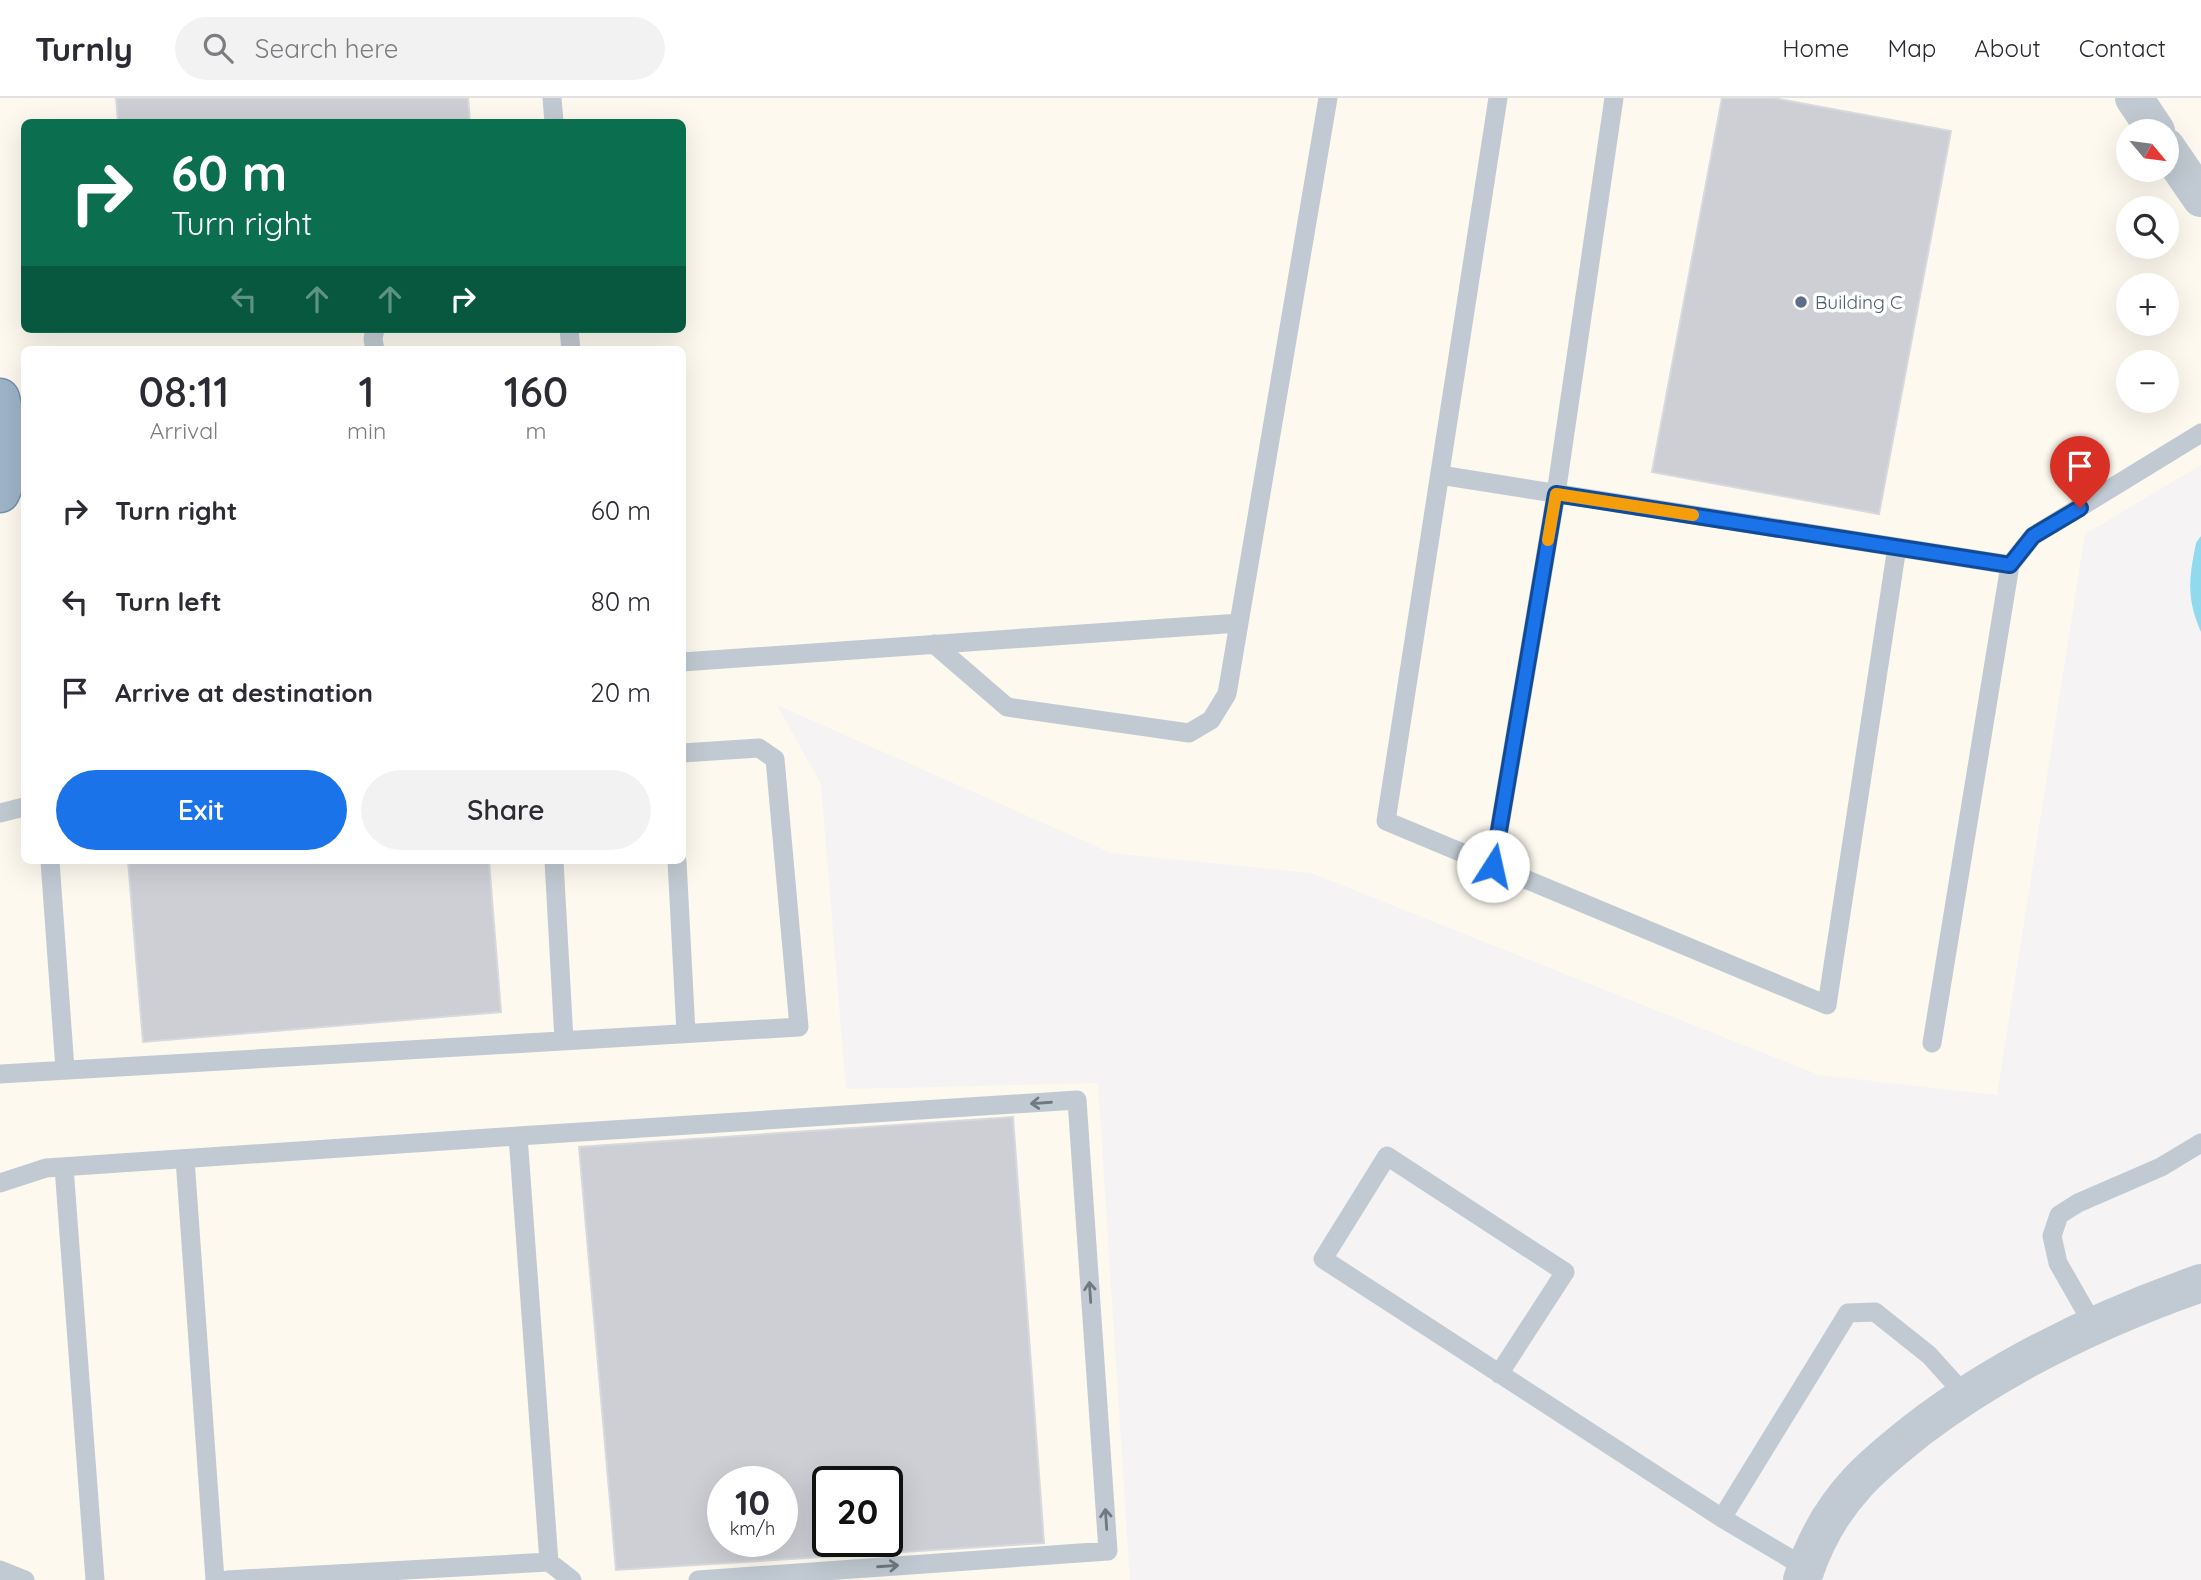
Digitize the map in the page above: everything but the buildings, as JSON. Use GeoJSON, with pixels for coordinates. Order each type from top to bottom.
{"type":"FeatureCollection","features":[{"type":"Feature","properties":{"kind":"highway"},"geometry":{"type":"LineString","coordinates":[[0,398],[9,435],[10,461],[0,493]]}},
{"type":"Feature","properties":{"kind":"street"},"geometry":{"type":"LineString","coordinates":[[2134,98],[2148,119]]}},
{"type":"Feature","properties":{"kind":"street"},"geometry":{"type":"LineString","coordinates":[[2179,166],[2201,198]]}},
{"type":"Feature","properties":{"kind":"street"},"geometry":{"type":"LineString","coordinates":[[1804,1574],[1829,1521],[1856,1484],[1901,1443],[1966,1396],[2023,1362],[2094,1326],[2201,1283]]}},
{"type":"Feature","properties":{"kind":"lane"},"geometry":{"type":"LineString","coordinates":[[552,98],[554,119]]}},
{"type":"Feature","properties":{"kind":"lane"},"geometry":{"type":"LineString","coordinates":[[934,644],[1007,707],[1189,733],[1211,719],[1227,694],[1328,98]]}},
{"type":"Feature","properties":{"kind":"lane"},"geometry":{"type":"LineString","coordinates":[[1498,98],[1386,821],[1827,1004],[1897,547]]}},
{"type":"Feature","properties":{"kind":"lane"},"geometry":{"type":"LineString","coordinates":[[1493,866],[1556,494],[1614,98]]}},
{"type":"Feature","properties":{"kind":"lane"},"geometry":{"type":"LineString","coordinates":[[1932,1043],[2010,565],[2033,536],[2201,433]]}},
{"type":"Feature","properties":{"kind":"lane"},"geometry":{"type":"LineString","coordinates":[[1440,475],[2010,565]]}},
{"type":"Feature","properties":{"kind":"lane"},"geometry":{"type":"LineString","coordinates":[[686,662],[1239,623]]}},
{"type":"Feature","properties":{"kind":"lane"},"geometry":{"type":"LineString","coordinates":[[0,1074],[799,1027],[775,760],[759,748],[686,753]]}},
{"type":"Feature","properties":{"kind":"lane"},"geometry":{"type":"LineString","coordinates":[[0,813],[21,808]]}},
{"type":"Feature","properties":{"kind":"lane"},"geometry":{"type":"LineString","coordinates":[[50,864],[65,1069]]}},
{"type":"Feature","properties":{"kind":"lane"},"geometry":{"type":"LineString","coordinates":[[554,864],[564,1040]]}},
{"type":"Feature","properties":{"kind":"lane"},"geometry":{"type":"LineString","coordinates":[[677,864],[686,1033]]}},
{"type":"Feature","properties":{"kind":"lane"},"geometry":{"type":"LineString","coordinates":[[0,1183],[46,1168],[1077,1100],[1108,1551],[698,1580]]}},
{"type":"Feature","properties":{"kind":"lane"},"geometry":{"type":"LineString","coordinates":[[518,1136],[549,1562]]}},
{"type":"Feature","properties":{"kind":"lane"},"geometry":{"type":"LineString","coordinates":[[2094,1326],[2058,1263],[2052,1236],[2059,1215],[2078,1203],[2161,1167],[2201,1143]]}},
{"type":"Feature","properties":{"kind":"lane"},"geometry":{"type":"LineString","coordinates":[[1499,1374],[1565,1272],[1387,1157],[1322,1259],[1804,1574]]}},
{"type":"Feature","properties":{"kind":"lane"},"geometry":{"type":"LineString","coordinates":[[185,1159],[215,1580]]}},
{"type":"Feature","properties":{"kind":"lane"},"geometry":{"type":"LineString","coordinates":[[64,1167],[95,1580]]}},
{"type":"Feature","properties":{"kind":"lane"},"geometry":{"type":"LineString","coordinates":[[1722,1518],[1848,1313],[1875,1312],[1929,1356],[1966,1396]]}},
{"type":"Feature","properties":{"kind":"lane"},"geometry":{"type":"LineString","coordinates":[[227,1580],[549,1562],[572,1580]]}},
{"type":"Feature","properties":{"kind":"lane"},"geometry":{"type":"LineString","coordinates":[[0,1570],[25,1580]]}},
{"type":"Feature","properties":{"kind":"shaded area"},"geometry":{"type":"Polygon","coordinates":[[[0,98],[2201,98],[2201,465],[2085,534],[1997,1095],[1819,1075],[1311,873],[1111,853],[777,705],[821,784],[846,1089],[1098,1083],[1130,1580],[0,1580],[0,98]]]}},
{"type":"Feature","properties":{"kind":"water"},"geometry":{"type":"Polygon","coordinates":[[[2201,536],[2201,632],[2193,609],[2190,588],[2196,543],[2201,536]]]}},
{"type":"Feature","properties":{"kind":"slow traffic"},"geometry":{"type":"LineString","coordinates":[[1548,540],[1556,494],[1693,515]]}},
{"type":"Feature","properties":{"kind":"place","name":"Building C"},"geometry":{"type":"Point","coordinates":[1801,302]}},
{"type":"Feature","properties":{"kind":"route"},"geometry":{"type":"LineString","coordinates":[[1493,866],[1556,494],[2010,565],[2033,536],[2080,508]]}}]}
